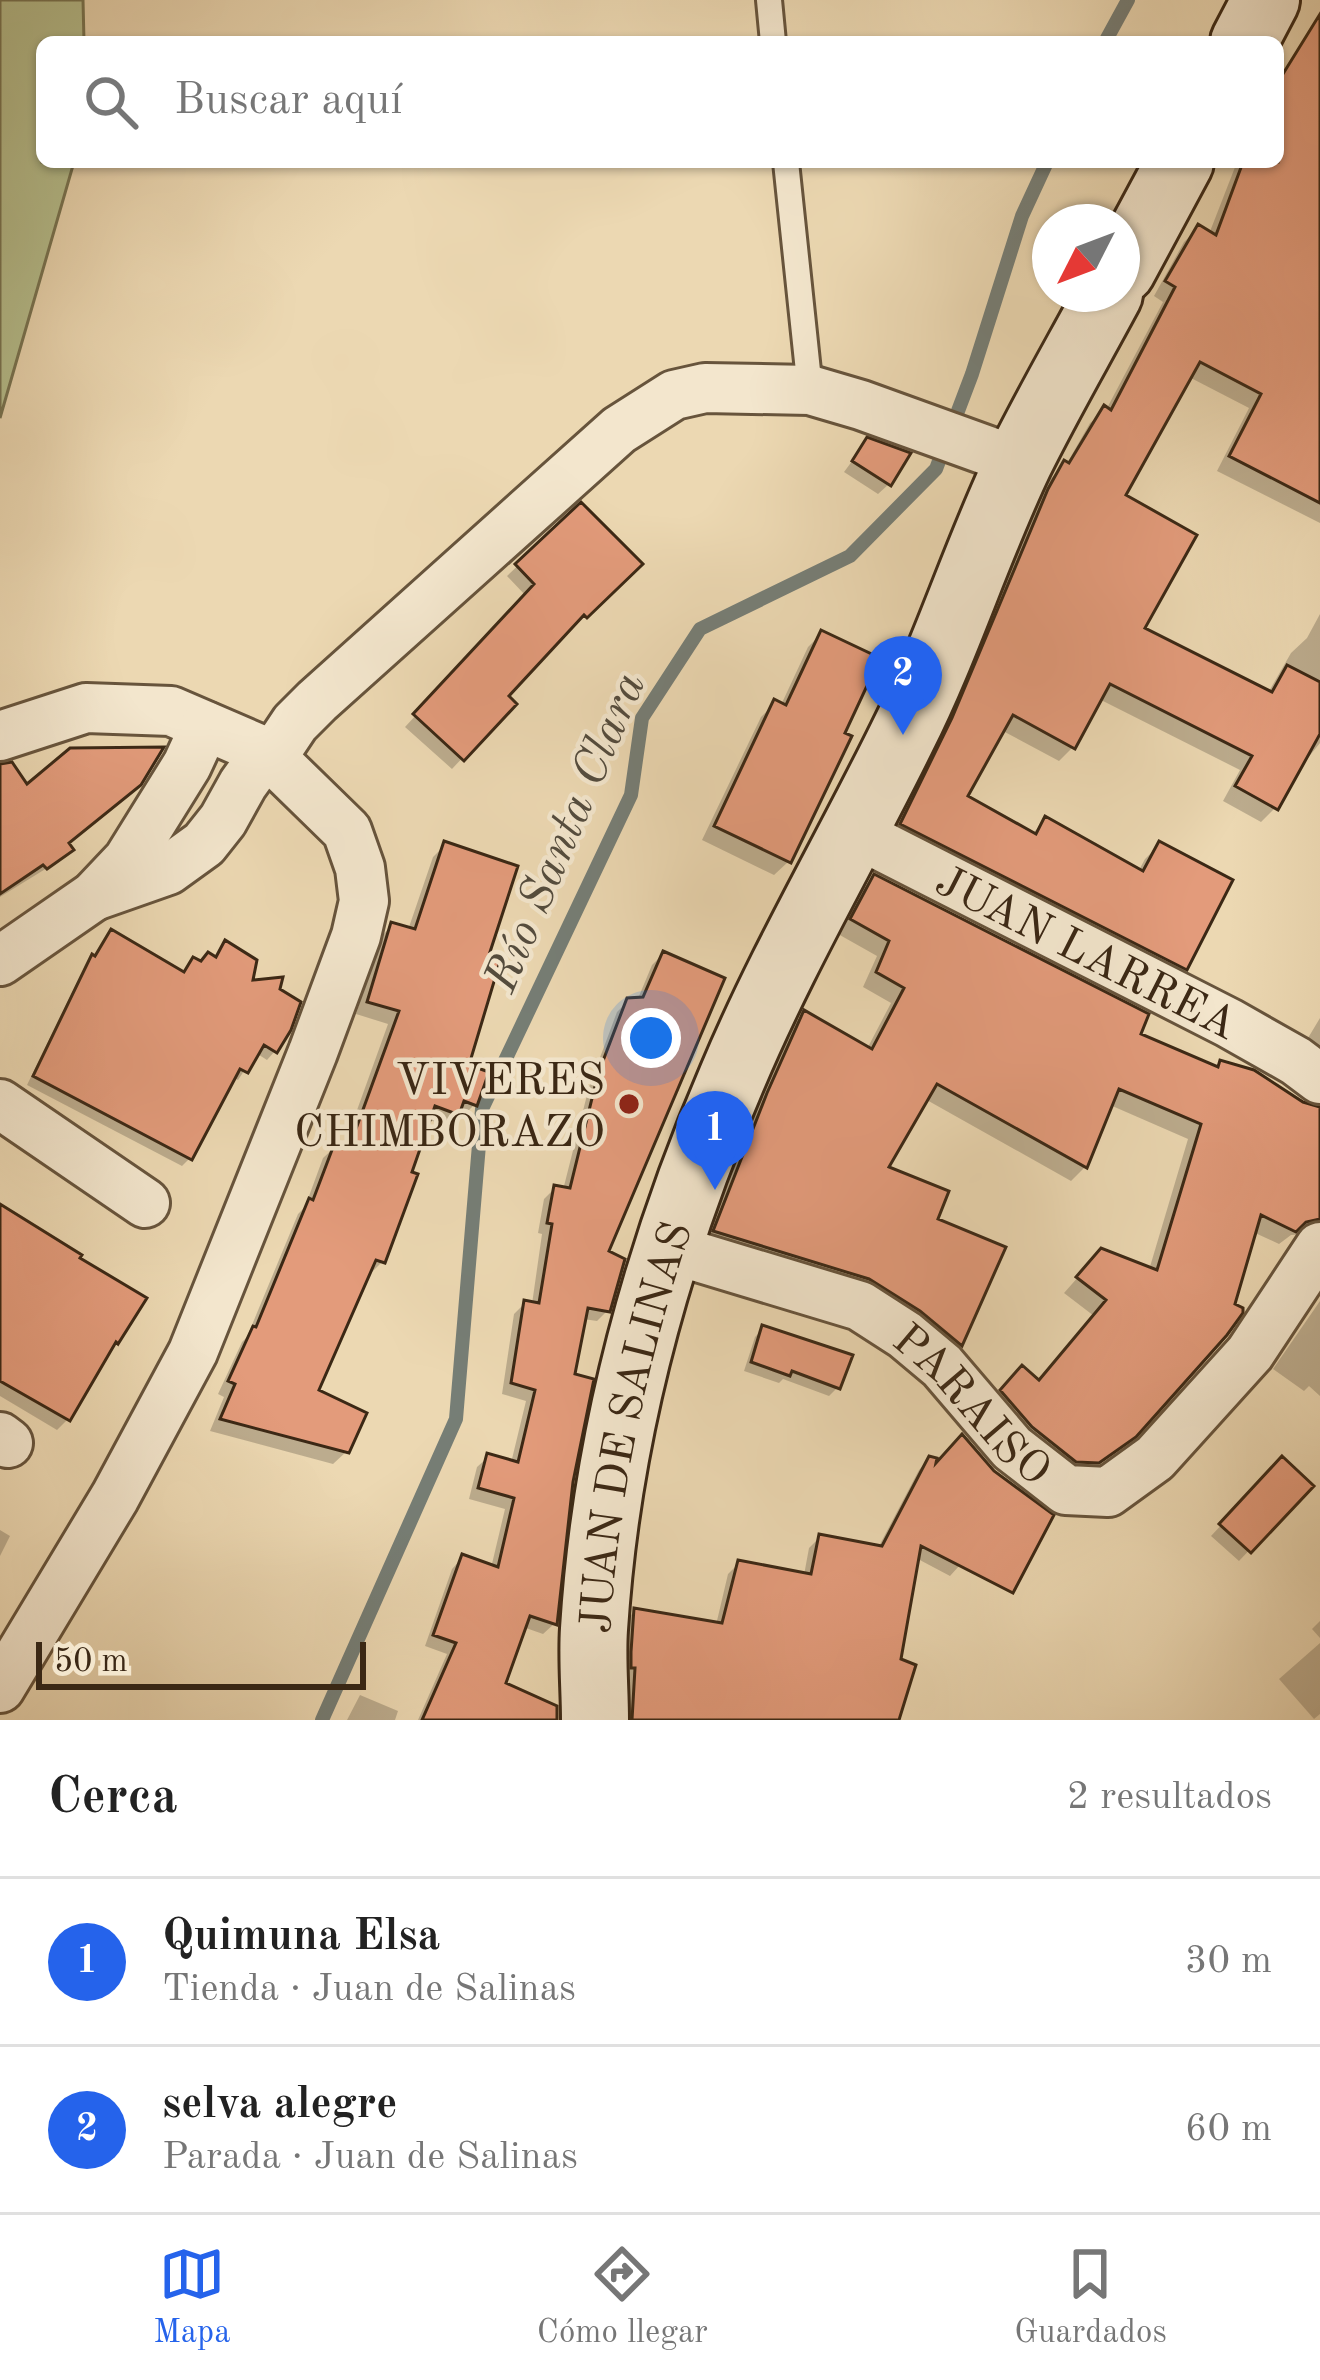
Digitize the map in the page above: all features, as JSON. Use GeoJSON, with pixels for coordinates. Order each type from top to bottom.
{"type":"FeatureCollection","features":[{"type":"Feature","properties":{"kind":"street"},"geometry":{"type":"LineString","coordinates":[[1247,36],[1266,0]]}},
{"type":"Feature","properties":{"kind":"street"},"geometry":{"type":"LineString","coordinates":[[1140,236],[1177,168]]}},
{"type":"Feature","properties":{"kind":"street","name":"JUAN DE SALINAS"},"geometry":{"type":"LineString","coordinates":[[596,1720],[594,1632],[606,1521],[631,1379],[694,1168],[734,1072],[904,735],[1019,462],[1099,312]]}},
{"type":"Feature","properties":{"kind":"street"},"geometry":{"type":"LineString","coordinates":[[94,896],[168,870],[203,844],[266,752],[281,744],[306,712],[619,430],[674,395],[705,388],[810,390],[1019,462]]}},
{"type":"Feature","properties":{"kind":"street"},"geometry":{"type":"LineString","coordinates":[[0,736],[86,708],[171,711],[266,752],[347,831],[360,868],[364,901],[314,1052],[193,1352],[115,1497],[0,1688]]}},
{"type":"Feature","properties":{"kind":"street"},"geometry":{"type":"LineString","coordinates":[[0,961],[94,896],[128,860],[187,765],[205,725]]}},
{"type":"Feature","properties":{"kind":"street","name":"JUAN LARREA"},"geometry":{"type":"LineString","coordinates":[[852,831],[1229,1023],[1320,1079]]}},
{"type":"Feature","properties":{"kind":"street"},"geometry":{"type":"LineString","coordinates":[[0,1104],[145,1203]]}},
{"type":"Feature","properties":{"kind":"street","name":"PARAISO"},"geometry":{"type":"LineString","coordinates":[[668,1248],[860,1306],[942,1366],[1012,1448],[1066,1490],[1108,1492],[1155,1458],[1250,1353],[1320,1247]]}},
{"type":"Feature","properties":{"kind":"lane"},"geometry":{"type":"LineString","coordinates":[[769,0],[772,36]]}},
{"type":"Feature","properties":{"kind":"lane"},"geometry":{"type":"LineString","coordinates":[[787,168],[810,390]]}},
{"type":"Feature","properties":{"kind":"green space"},"geometry":{"type":"Polygon","coordinates":[[[0,0],[83,0],[84,36],[36,36],[36,168],[72,168],[0,418],[0,0]]]}},
{"type":"Feature","properties":{"kind":"building"},"geometry":{"type":"Polygon","coordinates":[[[1320,14],[1320,503],[1229,456],[1261,394],[1200,362],[1126,495],[1197,535],[1145,628],[1272,692],[1287,665],[1320,682],[1320,734],[1278,810],[1235,786],[1252,756],[1110,684],[1075,749],[1013,715],[968,796],[1036,834],[1045,816],[1143,871],[1159,841],[1233,880],[1187,970],[900,824],[952,718],[1048,489],[1104,405],[1111,410],[1175,287],[1165,281],[1198,224],[1216,235],[1241,168],[1284,168],[1284,72],[1320,14]]]}},
{"type":"Feature","properties":{"kind":"building"},"geometry":{"type":"Polygon","coordinates":[[[867,437],[911,453],[891,486],[852,461],[867,437]]]}},
{"type":"Feature","properties":{"kind":"building"},"geometry":{"type":"Polygon","coordinates":[[[581,502],[643,564],[587,618],[584,615],[509,696],[517,704],[464,761],[413,714],[534,584],[515,564],[581,502]]]}},
{"type":"Feature","properties":{"kind":"building"},"geometry":{"type":"Polygon","coordinates":[[[821,630],[880,658],[845,733],[852,736],[791,863],[714,826],[774,699],[786,705],[821,630]]]}},
{"type":"Feature","properties":{"kind":"building"},"geometry":{"type":"Polygon","coordinates":[[[164,747],[141,785],[69,843],[74,850],[0,894],[0,764],[12,762],[27,784],[70,748],[164,747]]]}},
{"type":"Feature","properties":{"kind":"building"},"geometry":{"type":"Polygon","coordinates":[[[444,841],[518,866],[490,952],[502,955],[469,1065],[489,1072],[477,1106],[464,1101],[459,1115],[435,1106],[412,1172],[418,1174],[385,1263],[376,1260],[319,1390],[367,1413],[349,1453],[220,1419],[235,1384],[228,1381],[256,1327],[309,1198],[313,1200],[335,1142],[349,1148],[399,1011],[367,1002],[391,922],[415,929],[444,841]]]}},
{"type":"Feature","properties":{"kind":"building"},"geometry":{"type":"Polygon","coordinates":[[[874,874],[1149,1014],[1141,1034],[1218,1067],[1220,1060],[1254,1070],[1303,1102],[1320,1107],[1320,1219],[1306,1222],[1296,1232],[1261,1215],[1235,1304],[1243,1313],[1136,1437],[1099,1463],[1076,1462],[1032,1427],[1000,1390],[1022,1365],[1039,1380],[1106,1300],[1076,1277],[1101,1248],[1157,1270],[1201,1124],[1119,1089],[1087,1168],[937,1084],[889,1167],[949,1191],[938,1219],[1006,1247],[962,1346],[920,1311],[869,1279],[713,1231],[804,1010],[872,1049],[904,988],[876,972],[889,941],[850,919],[874,874]]]}},
{"type":"Feature","properties":{"kind":"building"},"geometry":{"type":"Polygon","coordinates":[[[111,929],[184,972],[193,957],[201,961],[208,952],[216,957],[225,940],[257,960],[253,980],[283,977],[280,989],[301,1002],[277,1053],[264,1045],[248,1073],[240,1069],[192,1160],[33,1076],[92,954],[111,929]]]}},
{"type":"Feature","properties":{"kind":"building"},"geometry":{"type":"Polygon","coordinates":[[[663,951],[725,978],[609,1251],[625,1259],[610,1312],[588,1308],[575,1374],[594,1379],[573,1482],[557,1625],[530,1616],[506,1683],[557,1706],[557,1720],[422,1720],[456,1643],[433,1635],[462,1554],[498,1567],[514,1498],[478,1488],[487,1453],[518,1462],[535,1390],[511,1383],[524,1300],[539,1303],[554,1185],[570,1188],[598,1074],[627,998],[643,997],[663,951]]]}},
{"type":"Feature","properties":{"kind":"building"},"geometry":{"type":"Polygon","coordinates":[[[0,1204],[147,1298],[70,1421],[0,1381],[0,1204]]]}},
{"type":"Feature","properties":{"kind":"building"},"geometry":{"type":"Polygon","coordinates":[[[762,1325],[853,1355],[840,1389],[751,1362],[762,1325]]]}},
{"type":"Feature","properties":{"kind":"building"},"geometry":{"type":"Polygon","coordinates":[[[962,1434],[994,1471],[1054,1515],[1013,1593],[921,1546],[901,1659],[916,1665],[899,1720],[632,1720],[634,1608],[722,1623],[738,1560],[811,1574],[819,1534],[882,1546],[929,1456],[937,1458],[936,1463],[962,1434]]]}},
{"type":"Feature","properties":{"kind":"building"},"geometry":{"type":"Polygon","coordinates":[[[1282,1456],[1314,1486],[1251,1553],[1219,1524],[1282,1456]]]}},
{"type":"Feature","properties":{"kind":"waterway","name":"Río Santa Clara"},"geometry":{"type":"LineString","coordinates":[[1108,36],[1128,0]]}},
{"type":"Feature","properties":{"kind":"waterway","name":"Río Santa Clara"},"geometry":{"type":"LineString","coordinates":[[322,1720],[456,1419],[482,1109],[631,795],[642,718],[700,629],[850,556],[936,469],[1022,216],[1044,168]]}},
{"type":"Feature","properties":{"kind":"place","name":"selva alegre"},"geometry":{"type":"Point","coordinates":[903,735]}},
{"type":"Feature","properties":{"kind":"place","name":"VIVERES CHIMBORAZO"},"geometry":{"type":"Point","coordinates":[629,1104]}},
{"type":"Feature","properties":{"kind":"place","name":"Quimuna Elsa"},"geometry":{"type":"Point","coordinates":[715,1190]}}]}
